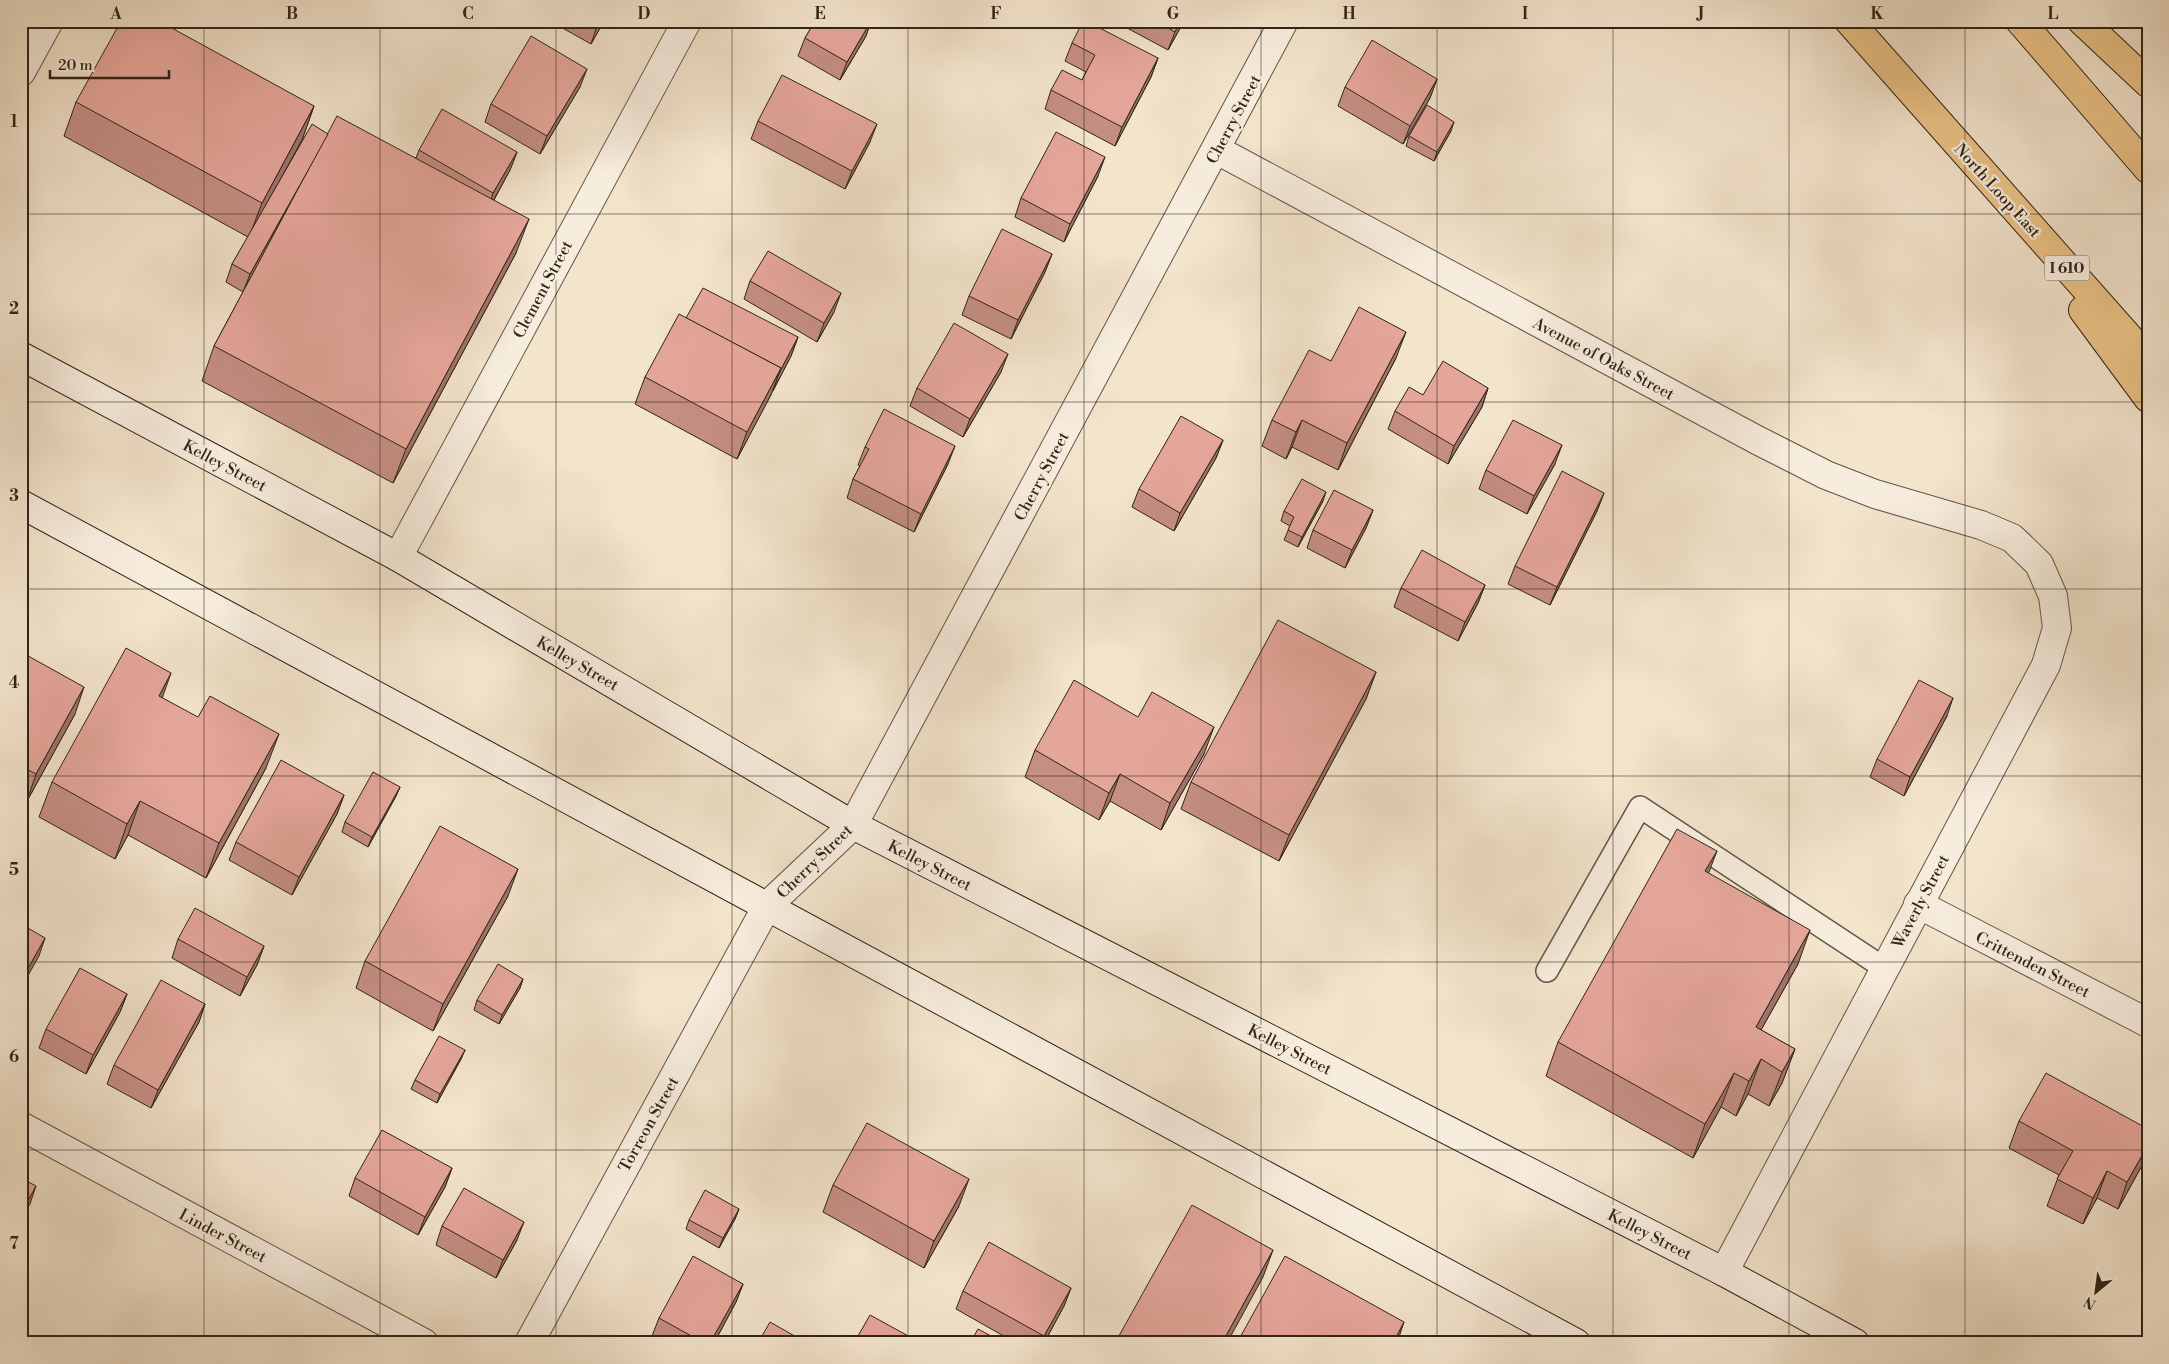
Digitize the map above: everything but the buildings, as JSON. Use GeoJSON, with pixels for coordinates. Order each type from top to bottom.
{"type":"FeatureCollection","features":[{"type":"Feature","properties":{"kind":"highway","name":"North Loop East"},"geometry":{"type":"LineString","coordinates":[[1849,21],[2148,359]]}},
{"type":"Feature","properties":{"kind":"highway"},"geometry":{"type":"LineString","coordinates":[[2020,21],[2148,169]]}},
{"type":"Feature","properties":{"kind":"highway"},"geometry":{"type":"LineString","coordinates":[[2082,21],[2148,82]]}},
{"type":"Feature","properties":{"kind":"highway"},"geometry":{"type":"LineString","coordinates":[[1987,178],[2148,398]]}},
{"type":"Feature","properties":{"kind":"street"},"geometry":{"type":"LineString","coordinates":[[21,72],[49,21]]}},
{"type":"Feature","properties":{"kind":"street","name":"Clement Street"},"geometry":{"type":"LineString","coordinates":[[398,557],[687,21]]}},
{"type":"Feature","properties":{"kind":"street","name":"Cherry Street"},"geometry":{"type":"LineString","coordinates":[[766,906],[853,825],[1217,150],[1284,21]]}},
{"type":"Feature","properties":{"kind":"street","name":"Avenue of Oaks Street"},"geometry":{"type":"LineString","coordinates":[[1217,150],[1739,431],[1826,475],[1875,494],[1981,525],[2004,535]]}},
{"type":"Feature","properties":{"kind":"street","name":"Kelley Street"},"geometry":{"type":"LineString","coordinates":[[21,356],[398,557],[853,825],[1724,1272],[1855,1343]]}},
{"type":"Feature","properties":{"kind":"street"},"geometry":{"type":"LineString","coordinates":[[21,504],[1576,1343]]}},
{"type":"Feature","properties":{"kind":"street","name":"Waverly Street"},"geometry":{"type":"LineString","coordinates":[[1724,1272],[2046,665],[2057,628],[2054,596],[2039,564],[2012,538],[2004,535]]}},
{"type":"Feature","properties":{"kind":"street","name":"Crittenden Street"},"geometry":{"type":"LineString","coordinates":[[1918,904],[2148,1023]]}},
{"type":"Feature","properties":{"kind":"street","name":"Torreon Street"},"geometry":{"type":"LineString","coordinates":[[528,1343],[766,906]]}},
{"type":"Feature","properties":{"kind":"street","name":"Linder Street"},"geometry":{"type":"LineString","coordinates":[[21,1126],[424,1343]]}},
{"type":"Feature","properties":{"kind":"lane"},"geometry":{"type":"LineString","coordinates":[[1547,971],[1640,807],[1884,968]]}}]}
